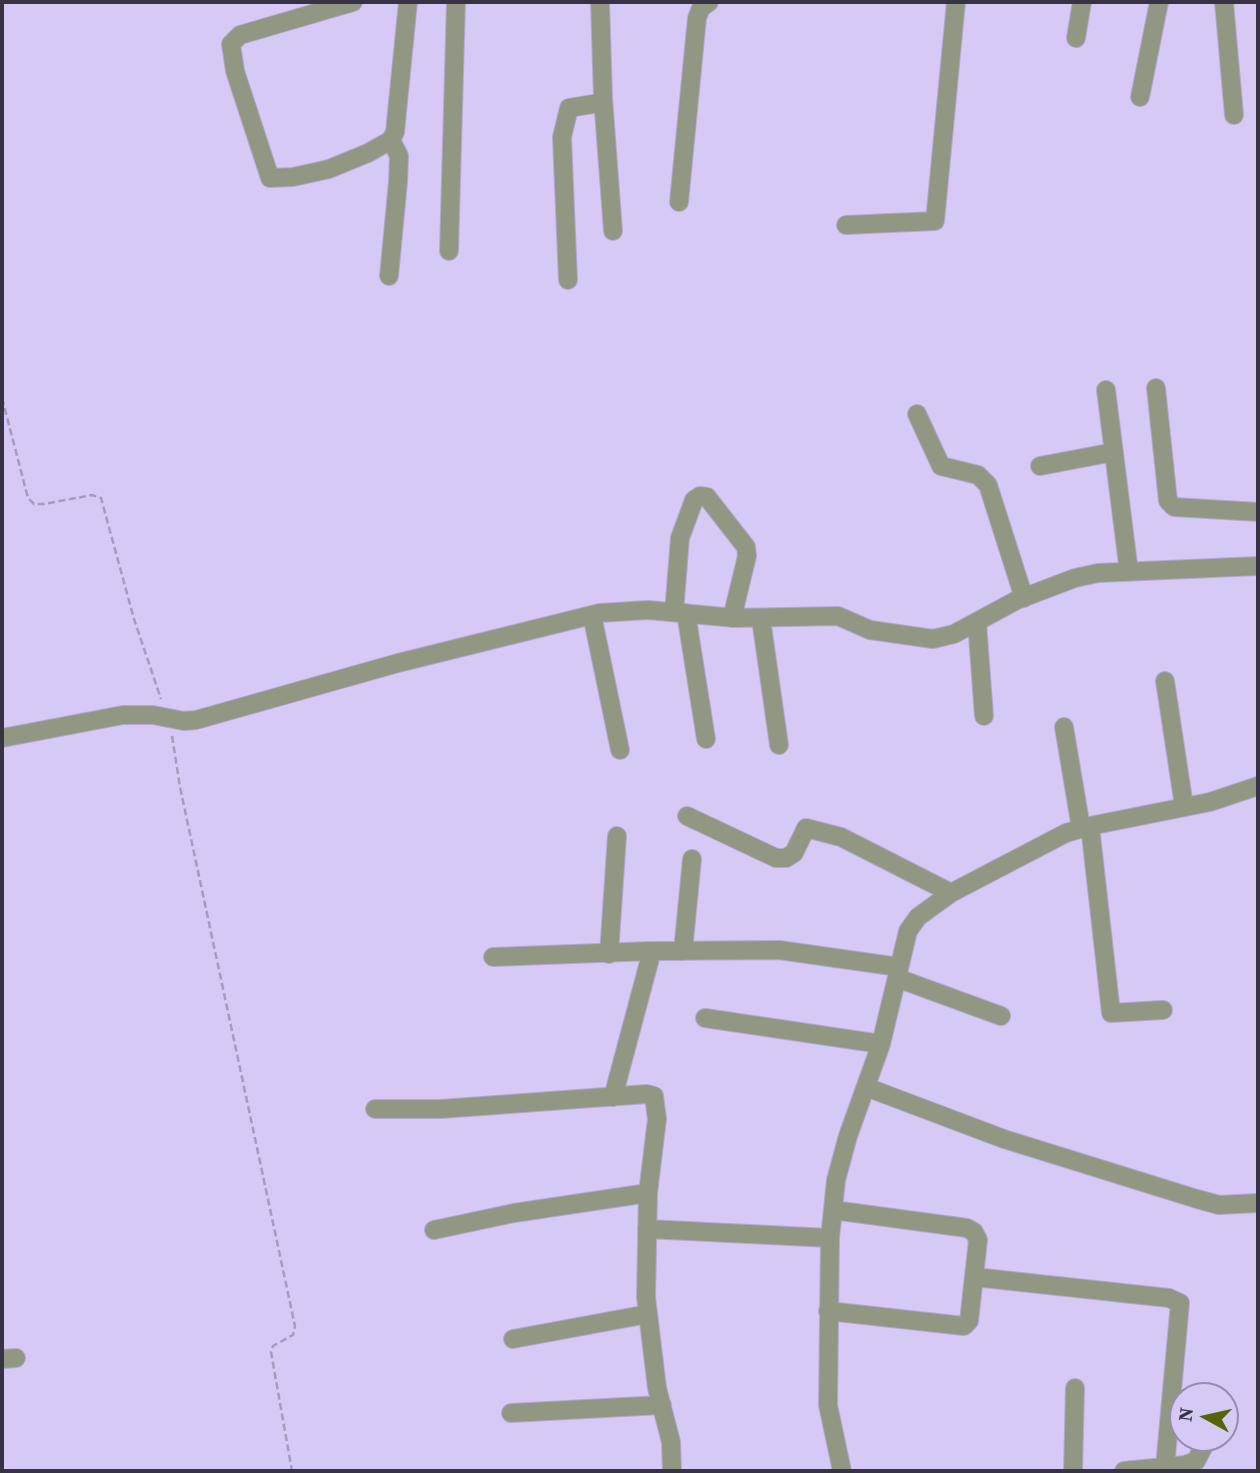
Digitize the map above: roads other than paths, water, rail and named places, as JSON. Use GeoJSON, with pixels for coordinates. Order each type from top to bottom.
{"type":"FeatureCollection","features":[{"type":"Feature","properties":{"kind":"street"},"geometry":{"type":"LineString","coordinates":[[353,2],[233,39],[231,53],[235,71],[270,177],[293,177],[329,169],[391,140],[395,132],[408,2]]}},
{"type":"Feature","properties":{"kind":"street"},"geometry":{"type":"LineString","coordinates":[[449,251],[456,2]]}},
{"type":"Feature","properties":{"kind":"street"},"geometry":{"type":"LineString","coordinates":[[600,2],[603,98],[613,231]]}},
{"type":"Feature","properties":{"kind":"street"},"geometry":{"type":"LineString","coordinates":[[679,202],[697,18],[709,2]]}},
{"type":"Feature","properties":{"kind":"street"},"geometry":{"type":"LineString","coordinates":[[846,225],[936,221],[956,2]]}},
{"type":"Feature","properties":{"kind":"street"},"geometry":{"type":"LineString","coordinates":[[1076,38],[1082,2]]}},
{"type":"Feature","properties":{"kind":"street"},"geometry":{"type":"LineString","coordinates":[[1140,97],[1159,2]]}},
{"type":"Feature","properties":{"kind":"street"},"geometry":{"type":"LineString","coordinates":[[1224,2],[1234,116]]}},
{"type":"Feature","properties":{"kind":"street"},"geometry":{"type":"LineString","coordinates":[[568,280],[562,137],[565,117],[569,108],[599,103],[603,98]]}},
{"type":"Feature","properties":{"kind":"street"},"geometry":{"type":"LineString","coordinates":[[389,276],[399,156],[391,140]]}},
{"type":"Feature","properties":{"kind":"street"},"geometry":{"type":"LineString","coordinates":[[1156,387],[1168,501],[1174,507],[1258,512]]}},
{"type":"Feature","properties":{"kind":"street"},"geometry":{"type":"LineString","coordinates":[[1105,390],[1129,572]]}},
{"type":"Feature","properties":{"kind":"street"},"geometry":{"type":"LineString","coordinates":[[917,414],[941,466],[978,475],[988,485],[1024,598]]}},
{"type":"Feature","properties":{"kind":"street"},"geometry":{"type":"LineString","coordinates":[[1040,466],[1114,452]]}},
{"type":"Feature","properties":{"kind":"street"},"geometry":{"type":"LineString","coordinates":[[706,739],[680,613],[680,538],[694,500],[701,495],[707,497],[746,547],[747,555],[732,618]]}},
{"type":"Feature","properties":{"kind":"street"},"geometry":{"type":"LineString","coordinates":[[2,738],[123,715],[196,720],[398,663],[592,615],[648,610],[761,619],[838,616],[870,630],[933,639],[977,623],[1024,598],[1075,578],[1129,572],[1258,566]]}},
{"type":"Feature","properties":{"kind":"street"},"geometry":{"type":"LineString","coordinates":[[592,615],[620,750]]}},
{"type":"Feature","properties":{"kind":"street"},"geometry":{"type":"LineString","coordinates":[[761,619],[779,745]]}},
{"type":"Feature","properties":{"kind":"street"},"geometry":{"type":"LineString","coordinates":[[977,623],[984,716]]}},
{"type":"Feature","properties":{"kind":"street"},"geometry":{"type":"LineString","coordinates":[[1165,681],[1184,806]]}},
{"type":"Feature","properties":{"kind":"street"},"geometry":{"type":"LineString","coordinates":[[1065,727],[1085,827],[1111,1013],[1163,1010]]}},
{"type":"Feature","properties":{"kind":"street"},"geometry":{"type":"LineString","coordinates":[[842,1471],[828,1405],[830,1238],[836,1180],[881,1044],[908,931],[918,917],[951,893],[1085,827],[1210,802],[1258,786]]}},
{"type":"Feature","properties":{"kind":"street"},"geometry":{"type":"LineString","coordinates":[[687,816],[776,858],[786,858],[794,853],[806,828],[841,837],[951,893]]}},
{"type":"Feature","properties":{"kind":"street"},"geometry":{"type":"LineString","coordinates":[[608,954],[617,836]]}},
{"type":"Feature","properties":{"kind":"street"},"geometry":{"type":"LineString","coordinates":[[683,951],[692,859]]}},
{"type":"Feature","properties":{"kind":"street"},"geometry":{"type":"LineString","coordinates":[[493,957],[652,951],[779,950],[898,972],[1001,1016]]}},
{"type":"Feature","properties":{"kind":"street"},"geometry":{"type":"LineString","coordinates":[[613,1097],[652,951]]}},
{"type":"Feature","properties":{"kind":"street"},"geometry":{"type":"LineString","coordinates":[[705,1018],[881,1044]]}},
{"type":"Feature","properties":{"kind":"street"},"geometry":{"type":"LineString","coordinates":[[866,1087],[1004,1139],[1197,1199],[1219,1205],[1258,1203]]}},
{"type":"Feature","properties":{"kind":"street"},"geometry":{"type":"LineString","coordinates":[[374,1109],[441,1109],[647,1094],[654,1096],[658,1105],[648,1193],[648,1314],[662,1405],[671,1442],[672,1471]]}},
{"type":"Feature","properties":{"kind":"street"},"geometry":{"type":"LineString","coordinates":[[434,1230],[514,1213],[648,1193]]}},
{"type":"Feature","properties":{"kind":"street"},"geometry":{"type":"LineString","coordinates":[[828,1311],[964,1326],[969,1321],[978,1241],[974,1232],[967,1228],[833,1210]]}},
{"type":"Feature","properties":{"kind":"street"},"geometry":{"type":"LineString","coordinates":[[647,1229],[830,1238]]}},
{"type":"Feature","properties":{"kind":"street"},"geometry":{"type":"LineString","coordinates":[[974,1277],[1169,1298],[1180,1303],[1165,1467]]}},
{"type":"Feature","properties":{"kind":"street"},"geometry":{"type":"LineString","coordinates":[[513,1339],[648,1314]]}},
{"type":"Feature","properties":{"kind":"street"},"geometry":{"type":"LineString","coordinates":[[1073,1471],[1075,1388]]}},
{"type":"Feature","properties":{"kind":"street"},"geometry":{"type":"LineString","coordinates":[[511,1413],[662,1405]]}},
{"type":"Feature","properties":{"kind":"street"},"geometry":{"type":"LineString","coordinates":[[1124,1471],[1196,1461],[1201,1452]]}}]}
